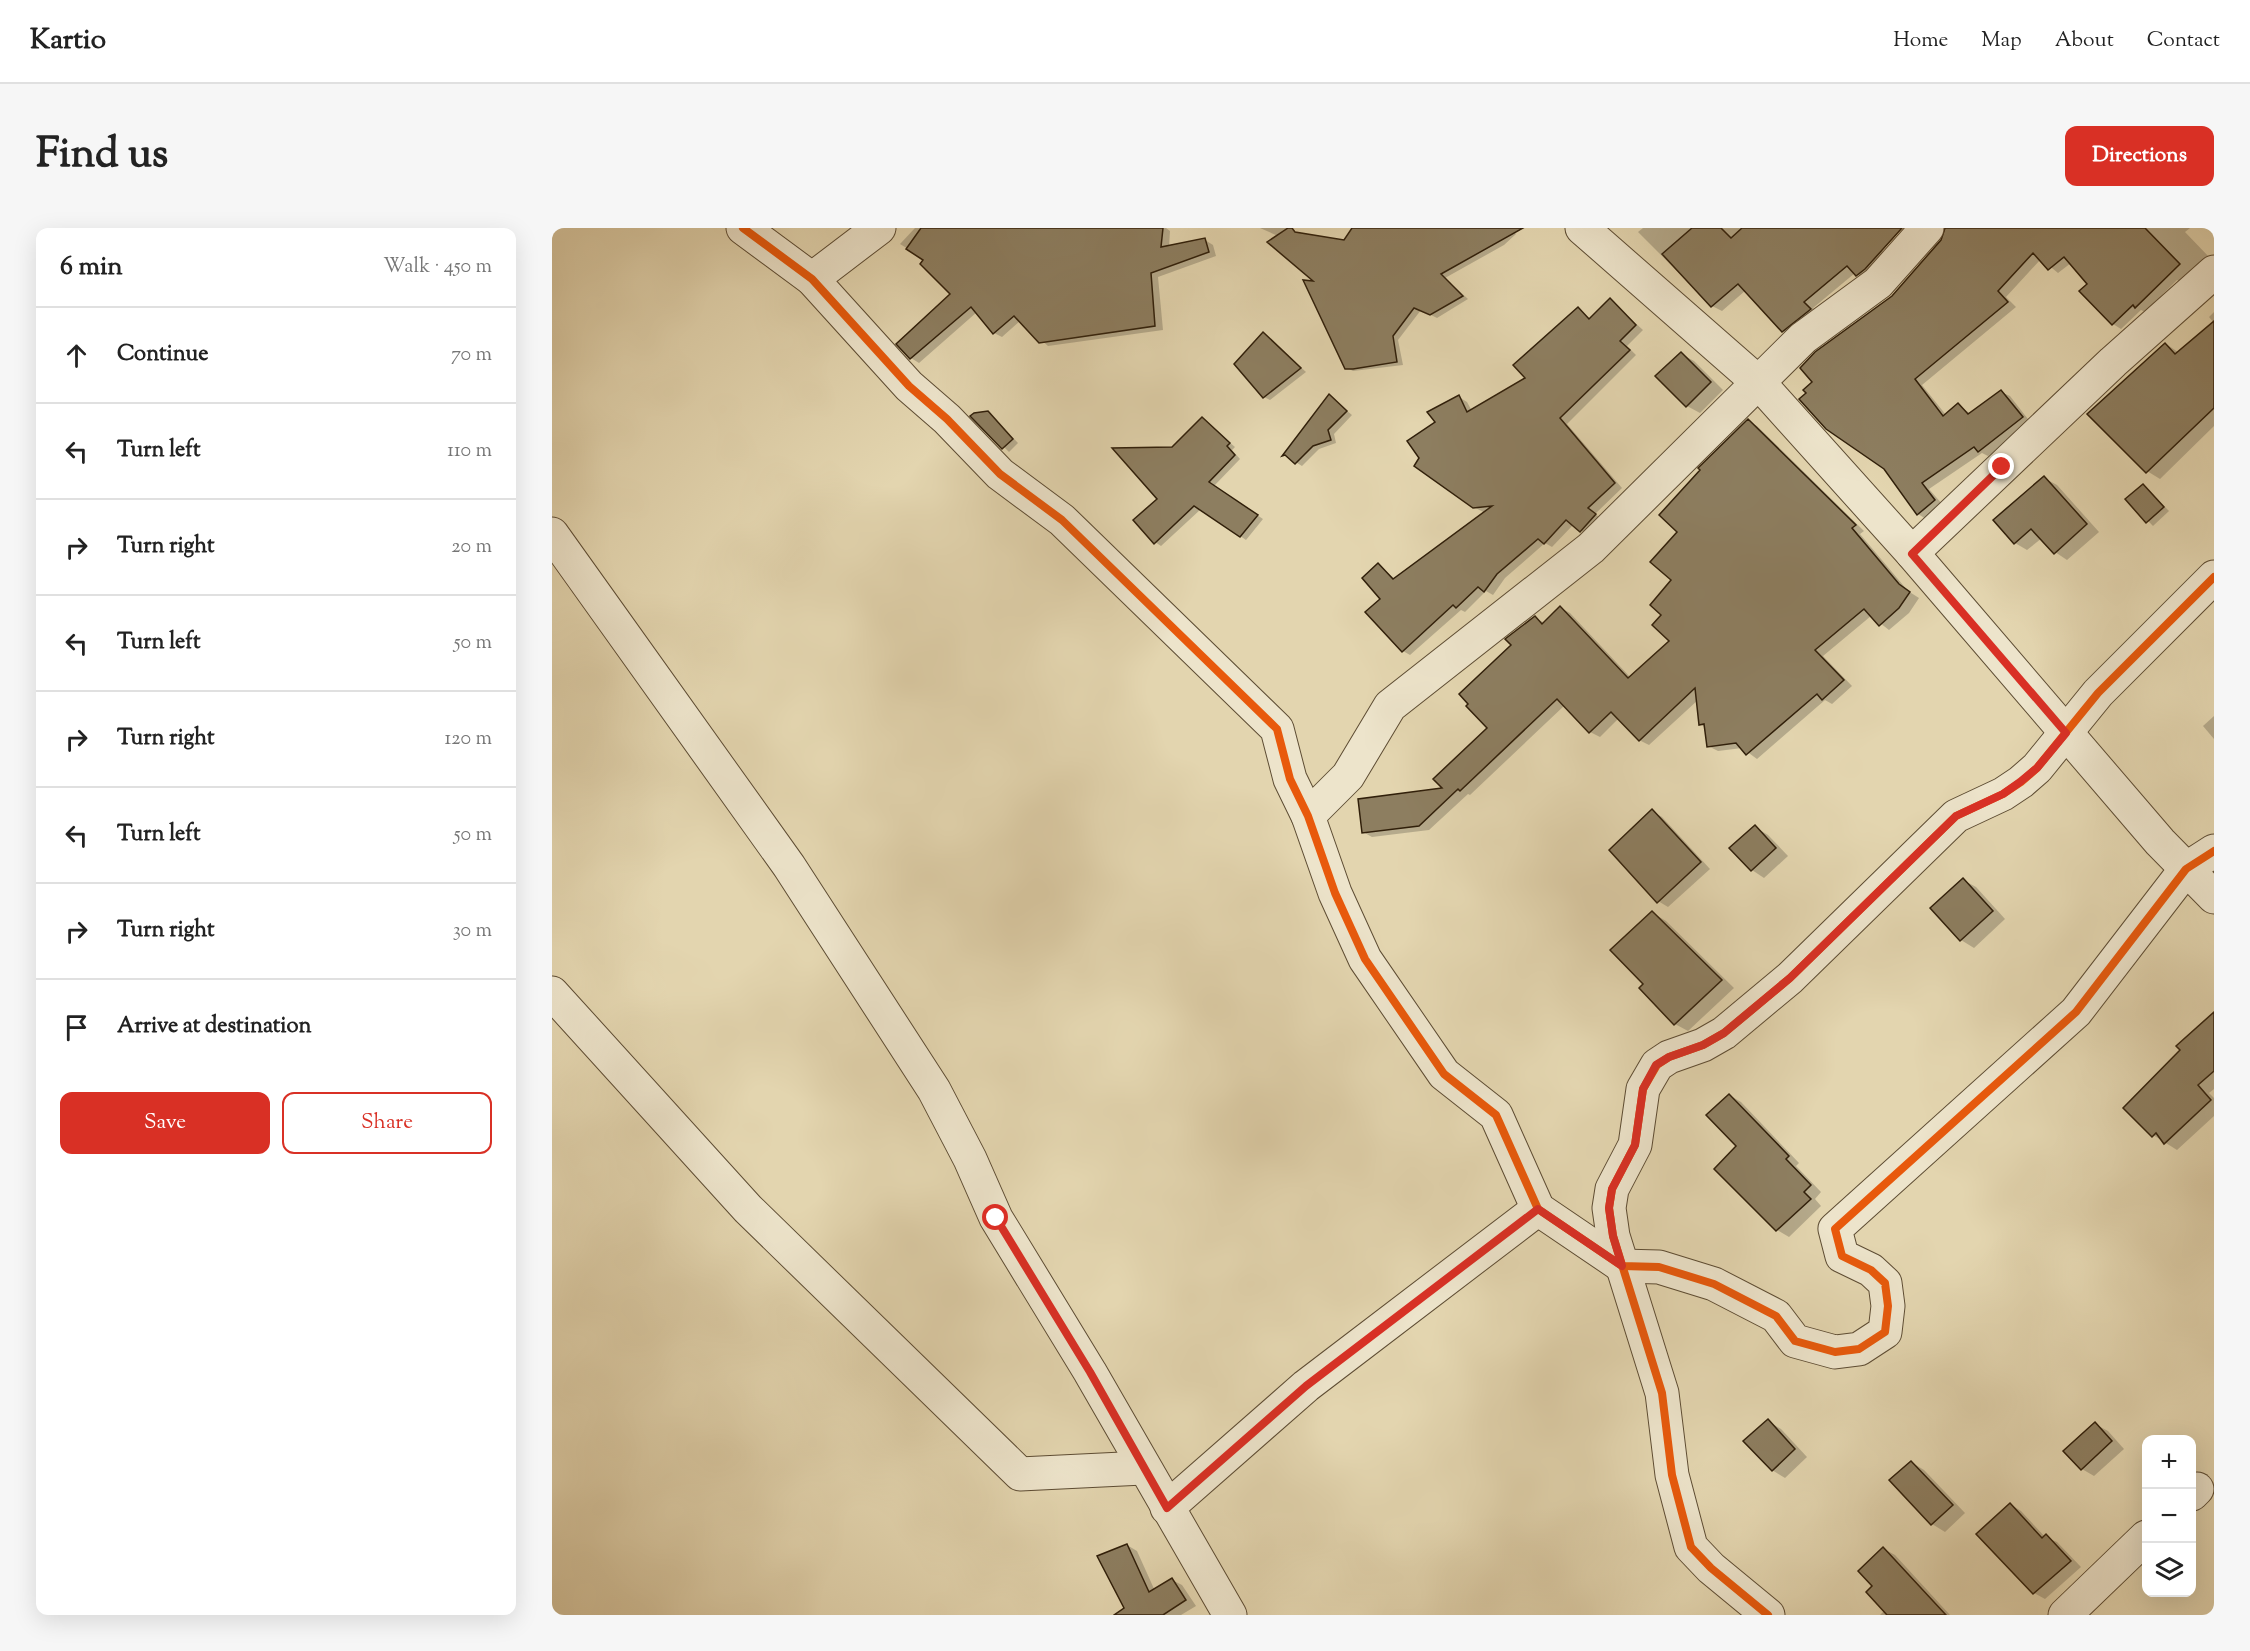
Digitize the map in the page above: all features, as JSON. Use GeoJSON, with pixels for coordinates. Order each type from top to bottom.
{"type":"FeatureCollection","features":[{"type":"Feature","properties":{"kind":"street"},"geometry":{"type":"LineString","coordinates":[[743,228],[812,279],[909,386],[947,419],[1000,474],[1062,520],[1277,729],[1290,779],[1308,816],[1335,892],[1365,959],[1444,1074],[1496,1115],[1538,1209],[1622,1266],[1659,1267],[1714,1284],[1776,1316],[1795,1341],[1835,1352],[1859,1349],[1885,1332],[1888,1306],[1885,1283],[1871,1270],[1842,1256],[1835,1229],[2076,1012],[2186,869],[2214,851]]}},
{"type":"Feature","properties":{"kind":"street"},"geometry":{"type":"LineString","coordinates":[[812,279],[879,228]]}},
{"type":"Feature","properties":{"kind":"street"},"geometry":{"type":"LineString","coordinates":[[1582,228],[1760,384],[1912,554],[2160,842],[2214,897]]}},
{"type":"Feature","properties":{"kind":"street"},"geometry":{"type":"LineString","coordinates":[[1308,816],[1348,776],[1390,706],[1591,548],[1760,384],[1803,338],[1878,283],[1927,228]]}},
{"type":"Feature","properties":{"kind":"street"},"geometry":{"type":"LineString","coordinates":[[1912,554],[2104,370],[2214,272]]}},
{"type":"Feature","properties":{"kind":"street"},"geometry":{"type":"LineString","coordinates":[[552,534],[789,866],[934,1090],[970,1159],[996,1218],[1090,1372],[1143,1468],[1230,1615]]}},
{"type":"Feature","properties":{"kind":"street"},"geometry":{"type":"LineString","coordinates":[[1768,1615],[1711,1568],[1691,1547],[1672,1475],[1662,1393],[1613,1236],[1609,1208],[1612,1189],[1635,1145],[1643,1089],[1656,1065],[1669,1057],[1703,1045],[1724,1033],[1790,978],[1956,816],[2003,794],[2037,768],[2098,693],[2214,577]]}},
{"type":"Feature","properties":{"kind":"street"},"geometry":{"type":"LineString","coordinates":[[552,993],[748,1209],[1020,1474],[1143,1468]]}},
{"type":"Feature","properties":{"kind":"street"},"geometry":{"type":"LineString","coordinates":[[1167,1508],[1306,1386],[1538,1209]]}},
{"type":"Feature","properties":{"kind":"street"},"geometry":{"type":"LineString","coordinates":[[2065,1615],[2142,1541]]}},
{"type":"Feature","properties":{"kind":"building"},"geometry":{"type":"Polygon","coordinates":[[[921,228],[1163,228],[1161,247],[1205,238],[1209,252],[1151,273],[1155,326],[1039,343],[1014,316],[993,334],[971,307],[910,359],[896,344],[950,294],[920,264],[923,260],[906,249],[921,228]]]}},
{"type":"Feature","properties":{"kind":"building"},"geometry":{"type":"Polygon","coordinates":[[[1288,228],[1292,228],[1295,232],[1344,240],[1352,228],[1523,228],[1441,274],[1463,296],[1430,315],[1414,308],[1393,336],[1397,362],[1345,369],[1303,280],[1313,281],[1267,242],[1288,228]]]}},
{"type":"Feature","properties":{"kind":"building"},"geometry":{"type":"Polygon","coordinates":[[[1692,228],[1721,228],[1731,238],[1742,228],[1902,228],[1856,276],[1847,266],[1804,302],[1811,309],[1782,332],[1738,284],[1711,307],[1662,254],[1692,228]]]}},
{"type":"Feature","properties":{"kind":"building"},"geometry":{"type":"Polygon","coordinates":[[[1945,228],[2145,228],[2180,264],[2135,308],[2133,305],[2112,325],[2079,291],[2087,284],[2064,257],[2048,270],[2033,253],[1998,291],[2008,302],[1915,379],[1943,416],[1958,403],[1968,414],[2001,390],[2023,417],[1978,452],[1974,447],[1922,483],[1935,500],[1917,515],[1884,469],[1826,429],[1799,399],[1806,393],[1803,390],[1812,382],[1800,368],[1815,352],[1892,296],[1941,240],[1945,228]]]}},
{"type":"Feature","properties":{"kind":"building"},"geometry":{"type":"Polygon","coordinates":[[[1610,298],[1636,325],[1620,341],[1630,350],[1560,418],[1615,483],[1588,508],[1596,514],[1580,532],[1566,520],[1544,544],[1538,539],[1497,574],[1484,592],[1478,587],[1456,608],[1453,605],[1402,652],[1365,612],[1380,599],[1362,578],[1378,563],[1393,579],[1492,506],[1473,508],[1414,466],[1419,458],[1407,441],[1435,422],[1427,412],[1459,395],[1467,412],[1525,378],[1513,365],[1578,307],[1589,319],[1610,298]]]}},
{"type":"Feature","properties":{"kind":"building"},"geometry":{"type":"Polygon","coordinates":[[[2214,321],[2214,408],[2146,473],[2087,414],[2165,343],[2175,354],[2214,321]]]}},
{"type":"Feature","properties":{"kind":"building"},"geometry":{"type":"Polygon","coordinates":[[[1263,332],[1301,368],[1263,398],[1234,364],[1263,332]]]}},
{"type":"Feature","properties":{"kind":"building"},"geometry":{"type":"Polygon","coordinates":[[[1681,352],[1711,382],[1686,407],[1655,376],[1681,352]]]}},
{"type":"Feature","properties":{"kind":"building"},"geometry":{"type":"Polygon","coordinates":[[[1329,394],[1347,411],[1328,430],[1331,440],[1313,446],[1295,464],[1285,455],[1282,456],[1329,394]]]}},
{"type":"Feature","properties":{"kind":"building"},"geometry":{"type":"Polygon","coordinates":[[[988,411],[1013,439],[1002,449],[970,416],[974,413],[988,411]]]}},
{"type":"Feature","properties":{"kind":"building"},"geometry":{"type":"Polygon","coordinates":[[[1202,417],[1230,443],[1227,446],[1235,455],[1209,482],[1258,515],[1240,537],[1194,506],[1154,544],[1133,520],[1157,499],[1112,448],[1172,447],[1202,417]]]}},
{"type":"Feature","properties":{"kind":"building"},"geometry":{"type":"Polygon","coordinates":[[[1748,419],[1856,525],[1852,528],[1899,584],[1910,592],[1899,608],[1879,626],[1864,609],[1815,650],[1844,680],[1822,700],[1817,694],[1746,755],[1736,743],[1707,747],[1704,724],[1699,725],[1695,688],[1639,741],[1611,712],[1589,733],[1557,699],[1460,791],[1458,789],[1419,826],[1362,833],[1358,799],[1442,788],[1433,779],[1487,728],[1466,706],[1468,704],[1459,694],[1511,645],[1505,639],[1535,616],[1542,624],[1560,606],[1628,678],[1669,641],[1652,625],[1661,615],[1650,605],[1671,580],[1650,562],[1677,532],[1659,515],[1700,470],[1698,468],[1748,419]]]}},
{"type":"Feature","properties":{"kind":"building"},"geometry":{"type":"Polygon","coordinates":[[[2044,476],[2087,524],[2054,554],[2031,529],[2014,544],[1993,520],[2044,476]]]}},
{"type":"Feature","properties":{"kind":"building"},"geometry":{"type":"Polygon","coordinates":[[[2143,484],[2164,507],[2146,523],[2125,499],[2143,484]]]}},
{"type":"Feature","properties":{"kind":"building"},"geometry":{"type":"Polygon","coordinates":[[[1652,809],[1701,862],[1657,903],[1609,850],[1652,809]]]}},
{"type":"Feature","properties":{"kind":"building"},"geometry":{"type":"Polygon","coordinates":[[[1755,825],[1776,848],[1751,871],[1729,848],[1755,825]]]}},
{"type":"Feature","properties":{"kind":"building"},"geometry":{"type":"Polygon","coordinates":[[[1963,878],[1993,911],[1960,941],[1930,908],[1963,878]]]}},
{"type":"Feature","properties":{"kind":"building"},"geometry":{"type":"Polygon","coordinates":[[[1652,911],[1722,980],[1674,1025],[1639,988],[1643,984],[1610,950],[1652,911]]]}},
{"type":"Feature","properties":{"kind":"building"},"geometry":{"type":"Polygon","coordinates":[[[2214,1012],[2214,1071],[2198,1085],[2211,1100],[2164,1144],[2156,1133],[2152,1137],[2123,1108],[2180,1050],[2176,1046],[2214,1012]]]}},
{"type":"Feature","properties":{"kind":"building"},"geometry":{"type":"Polygon","coordinates":[[[1729,1094],[1789,1156],[1786,1159],[1811,1185],[1804,1192],[1811,1199],[1776,1231],[1714,1169],[1736,1146],[1706,1115],[1729,1094]]]}},
{"type":"Feature","properties":{"kind":"building"},"geometry":{"type":"Polygon","coordinates":[[[1768,1419],[1795,1449],[1772,1471],[1743,1441],[1768,1419]]]}},
{"type":"Feature","properties":{"kind":"building"},"geometry":{"type":"Polygon","coordinates":[[[2095,1422],[2112,1441],[2081,1470],[2063,1451],[2095,1422]]]}},
{"type":"Feature","properties":{"kind":"building"},"geometry":{"type":"Polygon","coordinates":[[[1911,1461],[1953,1505],[1931,1525],[1889,1480],[1911,1461]]]}},
{"type":"Feature","properties":{"kind":"building"},"geometry":{"type":"Polygon","coordinates":[[[2010,1503],[2042,1538],[2046,1534],[2071,1561],[2033,1594],[1976,1534],[2010,1503]]]}},
{"type":"Feature","properties":{"kind":"building"},"geometry":{"type":"Polygon","coordinates":[[[1127,1544],[1149,1592],[1172,1578],[1186,1600],[1163,1615],[1114,1615],[1124,1608],[1097,1556],[1127,1544]]]}},
{"type":"Feature","properties":{"kind":"building"},"geometry":{"type":"Polygon","coordinates":[[[1883,1547],[1946,1615],[1887,1615],[1866,1592],[1872,1586],[1858,1571],[1883,1547]]]}},
{"type":"Feature","properties":{"kind":"cycle path"},"geometry":{"type":"LineString","coordinates":[[743,228],[812,279],[909,386],[947,419],[1000,474],[1062,520],[1277,729],[1290,779],[1308,816],[1335,893],[1365,959],[1444,1074],[1496,1115],[1538,1209],[1622,1266],[1659,1267],[1714,1284],[1776,1316],[1795,1341],[1835,1352],[1859,1349],[1885,1332],[1888,1306],[1885,1283],[1871,1270],[1842,1256],[1835,1229],[2076,1012],[2186,869],[2214,851]]}},
{"type":"Feature","properties":{"kind":"cycle path"},"geometry":{"type":"LineString","coordinates":[[1768,1615],[1711,1568],[1691,1547],[1672,1475],[1662,1393],[1613,1236],[1609,1208],[1612,1189],[1635,1145],[1643,1089],[1657,1065],[1669,1057],[1703,1045],[1724,1033],[1790,978],[1956,816],[2003,794],[2037,768],[2098,693],[2214,577]]}},
{"type":"Feature","properties":{"kind":"route"},"geometry":{"type":"LineString","coordinates":[[996,1218],[1090,1372],[1167,1508],[1306,1386],[1538,1209],[1622,1266],[1613,1236],[1609,1208],[1612,1189],[1635,1145],[1643,1089],[1656,1065],[1669,1057],[1703,1045],[1724,1033],[1790,978],[1956,816],[2003,794],[2020,782],[2037,768],[2066,733],[1912,554],[2002,467]]}}]}
